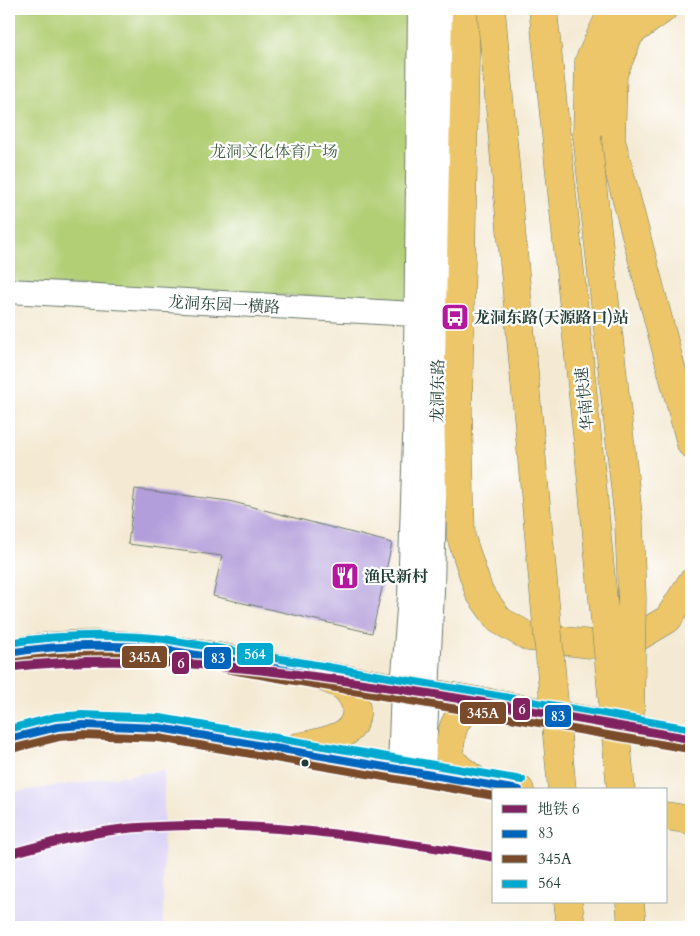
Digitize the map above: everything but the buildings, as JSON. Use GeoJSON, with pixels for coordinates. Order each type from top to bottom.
{"type":"FeatureCollection","features":[{"type":"Feature","properties":{"kind":"highway"},"geometry":{"type":"LineString","coordinates":[[466,9],[458,411],[461,537],[479,592],[499,620],[529,637],[591,644],[631,641],[668,619],[691,583]]}},
{"type":"Feature","properties":{"kind":"highway"},"geometry":{"type":"LineString","coordinates":[[490,9],[486,95],[508,320],[527,568],[554,788]]}},
{"type":"Feature","properties":{"kind":"highway"},"geometry":{"type":"LineString","coordinates":[[490,9],[562,788]]}},
{"type":"Feature","properties":{"kind":"highway","name":"华南快速"},"geometry":{"type":"LineString","coordinates":[[543,9],[592,483],[621,788]]}},
{"type":"Feature","properties":{"kind":"highway"},"geometry":{"type":"LineString","coordinates":[[620,9],[608,20],[589,61],[587,136],[629,524],[632,598],[629,788]]}},
{"type":"Feature","properties":{"kind":"highway"},"geometry":{"type":"LineString","coordinates":[[662,9],[630,33],[613,74],[611,140],[691,444]]}},
{"type":"Feature","properties":{"kind":"highway"},"geometry":{"type":"LineString","coordinates":[[9,653],[62,645],[144,646],[684,735]]}},
{"type":"Feature","properties":{"kind":"highway"},"geometry":{"type":"LineString","coordinates":[[284,749],[320,743],[341,736],[351,728],[358,715],[355,701],[345,688],[317,674]]}},
{"type":"Feature","properties":{"kind":"highway"},"geometry":{"type":"LineString","coordinates":[[478,782],[453,760],[450,755],[451,738],[454,721],[470,707],[487,702]]}},
{"type":"Feature","properties":{"kind":"highway"},"geometry":{"type":"LineString","coordinates":[[9,739],[57,728],[83,725],[160,728],[510,788]]}},
{"type":"Feature","properties":{"kind":"highway"},"geometry":{"type":"LineString","coordinates":[[668,816],[691,820]]}},
{"type":"Feature","properties":{"kind":"highway"},"geometry":{"type":"LineString","coordinates":[[568,904],[573,927]]}},
{"type":"Feature","properties":{"kind":"highway"},"geometry":{"type":"LineString","coordinates":[[573,904],[573,927]]}},
{"type":"Feature","properties":{"kind":"highway"},"geometry":{"type":"LineString","coordinates":[[630,904],[632,927]]}},
{"type":"Feature","properties":{"kind":"street","name":"龙洞东路"},"geometry":{"type":"LineString","coordinates":[[420,9],[427,315]]}},
{"type":"Feature","properties":{"kind":"street","name":"龙洞东路"},"geometry":{"type":"LineString","coordinates":[[411,771],[414,690],[410,596],[427,315],[441,9]]}},
{"type":"Feature","properties":{"kind":"street","name":"龙洞东园一横路"},"geometry":{"type":"LineString","coordinates":[[9,291],[427,315]]}},
{"type":"Feature","properties":{"kind":"shaded area"},"geometry":{"type":"Polygon","coordinates":[[[164,770],[163,927],[9,927],[9,793],[164,770]]]}},
{"type":"Feature","properties":{"kind":"green space","name":"龙洞文化体育广场"},"geometry":{"type":"Polygon","coordinates":[[[9,9],[416,9],[418,301],[9,283],[9,9]]]}},
{"type":"Feature","properties":{"kind":"metro line","name":"6"},"geometry":{"type":"LineString","coordinates":[[9,667],[100,661],[192,664],[238,668],[329,678],[414,691],[691,739]]}},
{"type":"Feature","properties":{"kind":"metro line","name":"6"},"geometry":{"type":"LineString","coordinates":[[9,854],[100,832],[131,828],[222,826],[268,828],[359,837],[492,857]]}},
{"type":"Feature","properties":{"kind":"transit line","name":"564"},"geometry":{"type":"LineString","coordinates":[[9,643],[86,636],[164,639],[691,729]]}},
{"type":"Feature","properties":{"kind":"transit line","name":"83"},"geometry":{"type":"LineString","coordinates":[[9,653],[85,646],[162,649],[691,739]]}},
{"type":"Feature","properties":{"kind":"transit line","name":"345A"},"geometry":{"type":"LineString","coordinates":[[11,663],[86,656],[161,658],[689,749]]}},
{"type":"Feature","properties":{"kind":"transit line","name":"564"},"geometry":{"type":"LineString","coordinates":[[9,729],[55,717],[82,715],[160,718],[522,780]]}},
{"type":"Feature","properties":{"kind":"transit line","name":"83"},"geometry":{"type":"LineString","coordinates":[[9,739],[57,727],[83,725],[160,728],[507,788]]}},
{"type":"Feature","properties":{"kind":"transit line","name":"345A"},"geometry":{"type":"LineString","coordinates":[[11,749],[59,737],[83,735],[159,738],[492,796]]}},
{"type":"Feature","properties":{"kind":"place","name":"龙洞东路(天源路口)站"},"geometry":{"type":"Point","coordinates":[455,317]}},
{"type":"Feature","properties":{"kind":"place","name":"渔民新村"},"geometry":{"type":"Point","coordinates":[345,576]}}]}
